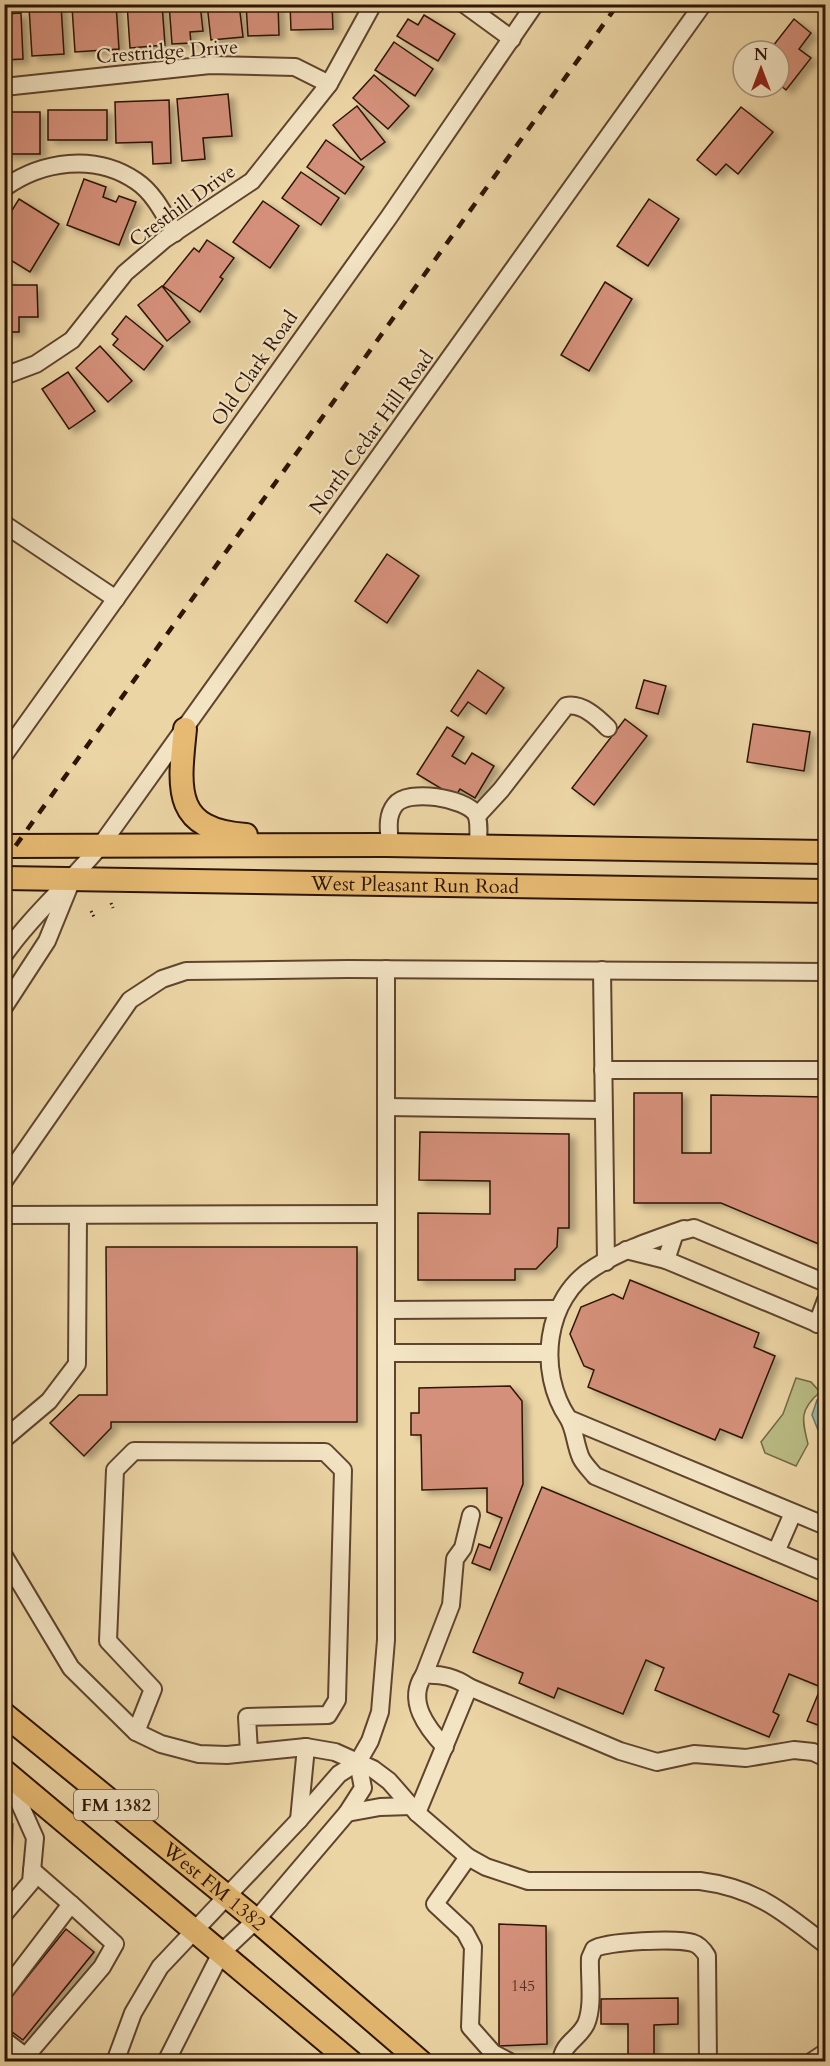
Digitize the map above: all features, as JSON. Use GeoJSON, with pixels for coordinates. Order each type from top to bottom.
{"type":"FeatureCollection","features":[{"type":"Feature","properties":{"kind":"main road"},"geometry":{"type":"LineString","coordinates":[[185,729],[179,782],[187,806],[198,822],[229,834],[388,845]]}},
{"type":"Feature","properties":{"kind":"main road","name":"West Pleasant Run Road"},"geometry":{"type":"LineString","coordinates":[[9,844],[388,845],[825,852]]}},
{"type":"Feature","properties":{"kind":"main road","name":"West Pleasant Run Road"},"geometry":{"type":"LineString","coordinates":[[4,878],[71,881],[825,891]]}},
{"type":"Feature","properties":{"kind":"main road","name":"West FM 1382"},"geometry":{"type":"LineString","coordinates":[[4,1714],[256,1920],[421,2061]]}},
{"type":"Feature","properties":{"kind":"main road","name":"FM 1382"},"geometry":{"type":"LineString","coordinates":[[5,1771],[351,2061]]}},
{"type":"Feature","properties":{"kind":"street","name":"Cresthill Drive"},"geometry":{"type":"LineString","coordinates":[[4,376],[36,364],[72,340],[125,273],[175,232],[252,181],[329,84],[373,4]]}},
{"type":"Feature","properties":{"kind":"street"},"geometry":{"type":"LineString","coordinates":[[464,4],[512,39]]}},
{"type":"Feature","properties":{"kind":"street","name":"Old Clark Road"},"geometry":{"type":"LineString","coordinates":[[4,755],[389,218],[535,4]]}},
{"type":"Feature","properties":{"kind":"street","name":"North Cedar Hill Road"},"geometry":{"type":"LineString","coordinates":[[4,955],[24,926],[71,881],[101,845],[703,4]]}},
{"type":"Feature","properties":{"kind":"street","name":"Crestridge Drive"},"geometry":{"type":"LineString","coordinates":[[4,87],[210,65],[295,67],[329,84]]}},
{"type":"Feature","properties":{"kind":"street"},"geometry":{"type":"LineString","coordinates":[[4,188],[25,174],[51,165],[73,163],[116,170],[136,181],[155,199],[175,232]]}},
{"type":"Feature","properties":{"kind":"street"},"geometry":{"type":"LineString","coordinates":[[4,524],[116,599]]}},
{"type":"Feature","properties":{"kind":"street"},"geometry":{"type":"LineString","coordinates":[[477,816],[501,790],[566,706],[573,705],[596,716],[608,728]]}},
{"type":"Feature","properties":{"kind":"street"},"geometry":{"type":"LineString","coordinates":[[388,845],[388,825],[394,806],[403,798],[413,795],[454,801],[469,806],[477,816],[478,846]]}},
{"type":"Feature","properties":{"kind":"street","name":"North Cedar Hill Road"},"geometry":{"type":"LineString","coordinates":[[4,1007],[47,941],[71,881]]}},
{"type":"Feature","properties":{"kind":"street"},"geometry":{"type":"LineString","coordinates":[[115,2061],[133,2013],[160,1966],[299,1821],[339,1774],[358,1762],[370,1741],[380,1712],[386,1640],[386,969]]}},
{"type":"Feature","properties":{"kind":"street"},"geometry":{"type":"LineString","coordinates":[[4,1181],[130,1000],[162,980],[186,971],[386,969],[825,972]]}},
{"type":"Feature","properties":{"kind":"street"},"geometry":{"type":"LineString","coordinates":[[602,970],[606,1262]]}},
{"type":"Feature","properties":{"kind":"street"},"geometry":{"type":"LineString","coordinates":[[603,1070],[825,1071]]}},
{"type":"Feature","properties":{"kind":"street"},"geometry":{"type":"LineString","coordinates":[[386,1107],[603,1110]]}},
{"type":"Feature","properties":{"kind":"street"},"geometry":{"type":"LineString","coordinates":[[4,1215],[386,1214]]}},
{"type":"Feature","properties":{"kind":"street"},"geometry":{"type":"LineString","coordinates":[[4,1439],[49,1401],[77,1364],[78,1216]]}},
{"type":"Feature","properties":{"kind":"street"},"geometry":{"type":"LineString","coordinates":[[825,1283],[694,1228],[684,1229],[626,1250],[585,1274],[558,1309],[548,1353],[557,1402],[568,1419],[581,1459],[595,1476],[825,1573]]}},
{"type":"Feature","properties":{"kind":"street"},"geometry":{"type":"LineString","coordinates":[[666,1260],[675,1233],[684,1229]]}},
{"type":"Feature","properties":{"kind":"street"},"geometry":{"type":"LineString","coordinates":[[626,1250],[666,1260],[821,1326],[825,1299]]}},
{"type":"Feature","properties":{"kind":"street"},"geometry":{"type":"LineString","coordinates":[[386,1310],[558,1309]]}},
{"type":"Feature","properties":{"kind":"street"},"geometry":{"type":"LineString","coordinates":[[386,1353],[548,1353]]}},
{"type":"Feature","properties":{"kind":"street"},"geometry":{"type":"LineString","coordinates":[[568,1419],[825,1526]]}},
{"type":"Feature","properties":{"kind":"street"},"geometry":{"type":"LineString","coordinates":[[136,1732],[153,1689],[108,1641],[115,1470],[134,1451],[325,1452],[343,1470],[337,1700],[328,1715],[247,1717],[249,1752]]}},
{"type":"Feature","properties":{"kind":"street"},"geometry":{"type":"LineString","coordinates":[[776,1552],[793,1513]]}},
{"type":"Feature","properties":{"kind":"street"},"geometry":{"type":"LineString","coordinates":[[445,1747],[430,1730],[419,1712],[419,1682],[424,1675],[451,1605],[455,1558],[463,1548],[471,1515]]}},
{"type":"Feature","properties":{"kind":"street"},"geometry":{"type":"LineString","coordinates":[[4,1556],[71,1668],[136,1732],[161,1744],[199,1754],[306,1747],[335,1752],[389,1780],[414,1809],[468,1857],[486,1867],[528,1881],[700,1881],[722,1884],[775,1905],[825,1945]]}},
{"type":"Feature","properties":{"kind":"street"},"geometry":{"type":"LineString","coordinates":[[424,1675],[457,1678],[469,1687],[620,1751],[657,1762],[694,1754],[746,1758],[795,1750],[813,1752],[825,1758]]}},
{"type":"Feature","properties":{"kind":"street"},"geometry":{"type":"LineString","coordinates":[[414,1809],[445,1747],[469,1687]]}},
{"type":"Feature","properties":{"kind":"street"},"geometry":{"type":"LineString","coordinates":[[299,1821],[306,1747]]}},
{"type":"Feature","properties":{"kind":"street"},"geometry":{"type":"LineString","coordinates":[[165,2061],[221,1953],[256,1920],[347,1813],[363,1788],[358,1762]]}},
{"type":"Feature","properties":{"kind":"street"},"geometry":{"type":"LineString","coordinates":[[4,1914],[31,1882],[35,1838],[5,1771]]}},
{"type":"Feature","properties":{"kind":"street"},"geometry":{"type":"LineString","coordinates":[[347,1813],[380,1807],[414,1809]]}},
{"type":"Feature","properties":{"kind":"street"},"geometry":{"type":"LineString","coordinates":[[468,1857],[435,1904],[465,1932],[473,1947],[470,2027],[493,2052],[510,2061]]}},
{"type":"Feature","properties":{"kind":"street"},"geometry":{"type":"LineString","coordinates":[[4,2040],[23,2059],[102,1967],[115,1944],[32,1870]]}},
{"type":"Feature","properties":{"kind":"street"},"geometry":{"type":"LineString","coordinates":[[4,1992],[72,1904]]}},
{"type":"Feature","properties":{"kind":"street"},"geometry":{"type":"LineString","coordinates":[[561,2061],[565,2046],[579,2034],[587,2022],[590,1958],[594,1950],[608,1943],[686,1942],[699,1946],[707,1956],[708,2061]]}},
{"type":"Feature","properties":{"kind":"street"},"geometry":{"type":"LineString","coordinates":[[811,2061],[825,2052]]}},
{"type":"Feature","properties":{"kind":"path"},"geometry":{"type":"LineString","coordinates":[[111,903],[113,908]]}},
{"type":"Feature","properties":{"kind":"path"},"geometry":{"type":"LineString","coordinates":[[5,908],[10,906]]}},
{"type":"Feature","properties":{"kind":"path"},"geometry":{"type":"LineString","coordinates":[[91,911],[95,919]]}},
{"type":"Feature","properties":{"kind":"green space"},"geometry":{"type":"Polygon","coordinates":[[[796,1378],[811,1382],[820,1392],[805,1410],[804,1428],[808,1444],[796,1466],[765,1453],[761,1442],[783,1414],[796,1378]]]}},
{"type":"Feature","properties":{"kind":"green space"},"geometry":{"type":"Polygon","coordinates":[[[5,1820],[13,1824],[11,1888],[5,1894],[5,1820]]]}},
{"type":"Feature","properties":{"kind":"shaded area"},"geometry":{"type":"Polygon","coordinates":[[[825,1394],[825,1435],[818,1430],[812,1415],[817,1400],[825,1394]]]}},
{"type":"Feature","properties":{"kind":"building"},"geometry":{"type":"Polygon","coordinates":[[[116,4],[119,49],[75,52],[72,7],[116,4]]]}},
{"type":"Feature","properties":{"kind":"building"},"geometry":{"type":"Polygon","coordinates":[[[127,4],[162,4],[165,45],[130,48],[127,4]]]}},
{"type":"Feature","properties":{"kind":"building"},"geometry":{"type":"Polygon","coordinates":[[[169,4],[200,4],[203,31],[190,32],[191,43],[172,44],[169,4]]]}},
{"type":"Feature","properties":{"kind":"building"},"geometry":{"type":"Polygon","coordinates":[[[207,4],[239,4],[243,37],[211,40],[207,4]]]}},
{"type":"Feature","properties":{"kind":"building"},"geometry":{"type":"Polygon","coordinates":[[[246,4],[278,4],[279,35],[248,36],[246,4]]]}},
{"type":"Feature","properties":{"kind":"building"},"geometry":{"type":"Polygon","coordinates":[[[290,4],[332,4],[333,29],[291,30],[290,4]]]}},
{"type":"Feature","properties":{"kind":"building"},"geometry":{"type":"Polygon","coordinates":[[[61,5],[64,54],[32,56],[29,7],[61,5]]]}},
{"type":"Feature","properties":{"kind":"building"},"geometry":{"type":"Polygon","coordinates":[[[21,13],[23,59],[4,60],[4,14],[21,13]]]}},
{"type":"Feature","properties":{"kind":"building"},"geometry":{"type":"Polygon","coordinates":[[[424,15],[455,34],[438,61],[397,36],[408,19],[418,25],[424,15]]]}},
{"type":"Feature","properties":{"kind":"building"},"geometry":{"type":"Polygon","coordinates":[[[794,19],[811,33],[799,49],[811,58],[791,84],[791,39],[778,39],[794,19]]]}},
{"type":"Feature","properties":{"kind":"building"},"geometry":{"type":"Polygon","coordinates":[[[394,42],[433,69],[415,96],[375,70],[394,42]]]}},
{"type":"Feature","properties":{"kind":"building"},"geometry":{"type":"Polygon","coordinates":[[[374,75],[409,106],[388,129],[353,98],[374,75]]]}},
{"type":"Feature","properties":{"kind":"building"},"geometry":{"type":"Polygon","coordinates":[[[228,94],[232,136],[203,138],[205,159],[182,161],[177,99],[228,94]]]}},
{"type":"Feature","properties":{"kind":"building"},"geometry":{"type":"Polygon","coordinates":[[[169,100],[171,163],[153,164],[152,142],[116,143],[115,102],[169,100]]]}},
{"type":"Feature","properties":{"kind":"building"},"geometry":{"type":"Polygon","coordinates":[[[357,106],[385,142],[361,160],[333,125],[357,106]]]}},
{"type":"Feature","properties":{"kind":"building"},"geometry":{"type":"Polygon","coordinates":[[[741,107],[773,132],[738,174],[726,164],[716,175],[697,160],[741,107]]]}},
{"type":"Feature","properties":{"kind":"building"},"geometry":{"type":"Polygon","coordinates":[[[48,110],[107,110],[107,140],[48,140],[48,110]]]}},
{"type":"Feature","properties":{"kind":"building"},"geometry":{"type":"Polygon","coordinates":[[[4,112],[40,112],[40,154],[4,154],[4,112]]]}},
{"type":"Feature","properties":{"kind":"building"},"geometry":{"type":"Polygon","coordinates":[[[326,140],[364,167],[345,194],[307,167],[326,140]]]}},
{"type":"Feature","properties":{"kind":"building"},"geometry":{"type":"Polygon","coordinates":[[[301,172],[339,198],[321,225],[282,198],[301,172]]]}},
{"type":"Feature","properties":{"kind":"building"},"geometry":{"type":"Polygon","coordinates":[[[84,179],[106,187],[103,197],[116,202],[119,196],[136,202],[119,245],[67,225],[84,179]]]}},
{"type":"Feature","properties":{"kind":"building"},"geometry":{"type":"Polygon","coordinates":[[[19,199],[59,224],[30,272],[4,256],[4,223],[19,199]]]}},
{"type":"Feature","properties":{"kind":"building"},"geometry":{"type":"Polygon","coordinates":[[[649,199],[679,219],[648,266],[617,246],[649,199]]]}},
{"type":"Feature","properties":{"kind":"building"},"geometry":{"type":"Polygon","coordinates":[[[263,201],[299,226],[270,268],[233,242],[263,201]]]}},
{"type":"Feature","properties":{"kind":"building"},"geometry":{"type":"Polygon","coordinates":[[[207,240],[234,258],[220,277],[223,279],[200,312],[163,286],[194,248],[199,252],[207,240]]]}},
{"type":"Feature","properties":{"kind":"building"},"geometry":{"type":"Polygon","coordinates":[[[4,278],[7,278],[7,285],[37,285],[38,317],[19,317],[19,332],[4,332],[4,278]]]}},
{"type":"Feature","properties":{"kind":"building"},"geometry":{"type":"Polygon","coordinates":[[[605,282],[632,299],[589,371],[561,355],[605,282]]]}},
{"type":"Feature","properties":{"kind":"building"},"geometry":{"type":"Polygon","coordinates":[[[162,286],[190,322],[167,341],[138,305],[162,286]]]}},
{"type":"Feature","properties":{"kind":"building"},"geometry":{"type":"Polygon","coordinates":[[[126,316],[163,346],[144,370],[113,345],[118,339],[112,334],[126,316]]]}},
{"type":"Feature","properties":{"kind":"building"},"geometry":{"type":"Polygon","coordinates":[[[100,346],[132,381],[108,402],[76,368],[100,346]]]}},
{"type":"Feature","properties":{"kind":"building"},"geometry":{"type":"Polygon","coordinates":[[[68,372],[95,411],[69,429],[42,389],[68,372]]]}},
{"type":"Feature","properties":{"kind":"building"},"geometry":{"type":"Polygon","coordinates":[[[387,554],[419,576],[387,623],[355,601],[387,554]]]}},
{"type":"Feature","properties":{"kind":"building"},"geometry":{"type":"Polygon","coordinates":[[[478,670],[504,688],[486,714],[468,702],[458,716],[451,711],[478,670]]]}},
{"type":"Feature","properties":{"kind":"building"},"geometry":{"type":"Polygon","coordinates":[[[644,680],[666,686],[658,714],[636,708],[644,680]]]}},
{"type":"Feature","properties":{"kind":"building"},"geometry":{"type":"Polygon","coordinates":[[[625,719],[647,736],[594,805],[572,788],[625,719]]]}},
{"type":"Feature","properties":{"kind":"building"},"geometry":{"type":"Polygon","coordinates":[[[753,724],[810,732],[804,771],[747,762],[753,724]]]}},
{"type":"Feature","properties":{"kind":"building"},"geometry":{"type":"Polygon","coordinates":[[[447,727],[464,737],[452,756],[465,764],[472,753],[494,766],[475,798],[460,789],[455,797],[417,774],[447,727]]]}},
{"type":"Feature","properties":{"kind":"building"},"geometry":{"type":"Polygon","coordinates":[[[634,1093],[682,1093],[682,1153],[711,1153],[711,1095],[826,1097],[826,1247],[721,1203],[634,1203],[634,1093]]]}},
{"type":"Feature","properties":{"kind":"building"},"geometry":{"type":"Polygon","coordinates":[[[420,1132],[569,1134],[569,1228],[558,1228],[557,1247],[536,1269],[515,1269],[515,1280],[418,1280],[418,1213],[490,1214],[490,1181],[419,1180],[420,1132]]]}},
{"type":"Feature","properties":{"kind":"building"},"geometry":{"type":"Polygon","coordinates":[[[106,1247],[357,1247],[357,1422],[111,1422],[111,1428],[84,1456],[50,1423],[79,1395],[107,1395],[106,1247]]]}},
{"type":"Feature","properties":{"kind":"building"},"geometry":{"type":"Polygon","coordinates":[[[630,1280],[759,1333],[754,1347],[775,1356],[742,1438],[720,1429],[715,1440],[588,1387],[594,1370],[584,1366],[570,1334],[581,1307],[613,1294],[623,1299],[630,1280]]]}},
{"type":"Feature","properties":{"kind":"building"},"geometry":{"type":"Polygon","coordinates":[[[510,1386],[522,1401],[523,1484],[490,1570],[472,1563],[479,1544],[490,1548],[502,1518],[487,1512],[487,1488],[422,1490],[421,1435],[411,1435],[411,1413],[419,1413],[419,1388],[510,1386]]]}},
{"type":"Feature","properties":{"kind":"building"},"geometry":{"type":"Polygon","coordinates":[[[542,1487],[826,1605],[826,1728],[807,1721],[821,1687],[789,1674],[773,1712],[779,1715],[769,1737],[655,1690],[664,1668],[646,1660],[623,1714],[558,1688],[554,1698],[519,1683],[523,1673],[473,1652],[542,1487]]]}},
{"type":"Feature","properties":{"kind":"building"},"geometry":{"type":"Polygon","coordinates":[[[499,1924],[546,1926],[547,2044],[499,2046],[499,1924]]]}},
{"type":"Feature","properties":{"kind":"building"},"geometry":{"type":"Polygon","coordinates":[[[66,1929],[94,1952],[23,2040],[4,2026],[4,2006],[66,1929]]]}},
{"type":"Feature","properties":{"kind":"building"},"geometry":{"type":"Polygon","coordinates":[[[678,1998],[678,2024],[654,2025],[654,2062],[619,2062],[628,2061],[628,2024],[601,2024],[601,1999],[678,1998]]]}},
{"type":"Feature","properties":{"kind":"railway"},"geometry":{"type":"LineString","coordinates":[[4,862],[618,4]]}}]}
